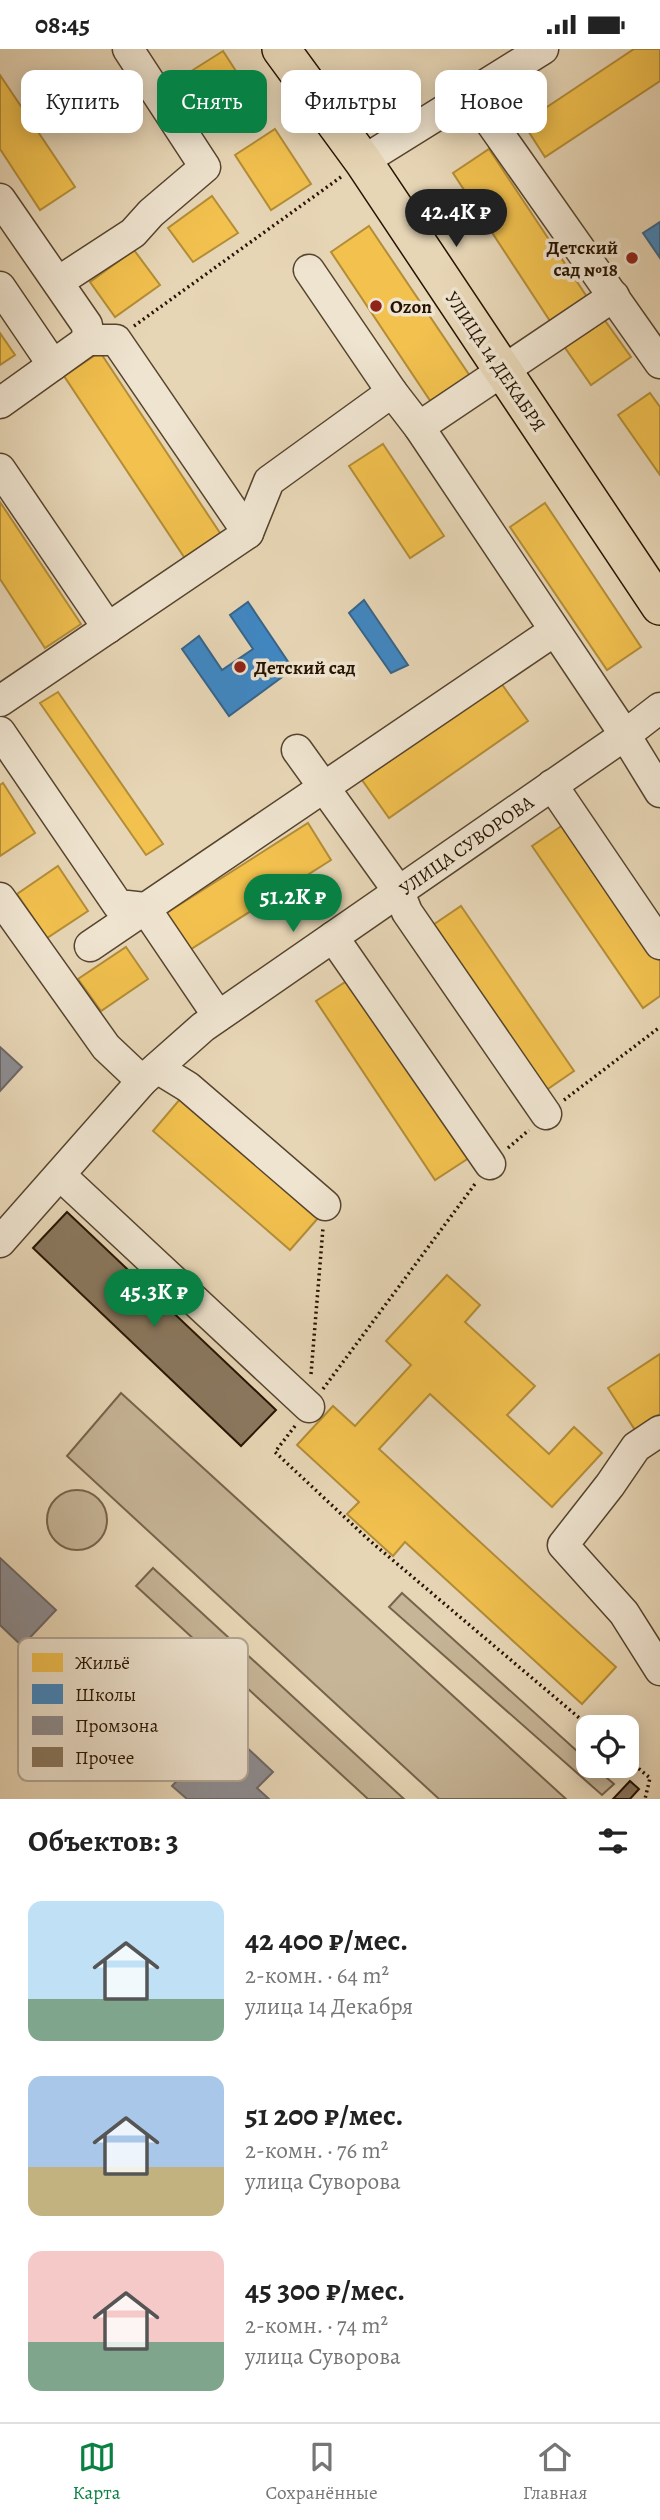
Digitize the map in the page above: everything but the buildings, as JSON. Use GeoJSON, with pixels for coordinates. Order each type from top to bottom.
{"type":"FeatureCollection","features":[{"type":"Feature","properties":{"kind":"main road","name":"УЛИЦА 14 ДЕКАБРЯ"},"geometry":{"type":"LineString","coordinates":[[281,49],[363,161],[660,606]]}},
{"type":"Feature","properties":{"kind":"street"},"geometry":{"type":"LineString","coordinates":[[58,282],[133,233],[151,213],[205,167],[128,49]]}},
{"type":"Feature","properties":{"kind":"street"},"geometry":{"type":"LineString","coordinates":[[508,70],[543,49]]}},
{"type":"Feature","properties":{"kind":"street"},"geometry":{"type":"LineString","coordinates":[[363,161],[435,115]]}},
{"type":"Feature","properties":{"kind":"street"},"geometry":{"type":"LineString","coordinates":[[498,133],[660,363]]}},
{"type":"Feature","properties":{"kind":"street"},"geometry":{"type":"LineString","coordinates":[[0,199],[87,325],[102,340],[248,533]]}},
{"type":"Feature","properties":{"kind":"street"},"geometry":{"type":"LineString","coordinates":[[309,270],[419,427],[625,735],[660,792]]}},
{"type":"Feature","properties":{"kind":"street"},"geometry":{"type":"LineString","coordinates":[[0,287],[53,365]]}},
{"type":"Feature","properties":{"kind":"street"},"geometry":{"type":"LineString","coordinates":[[419,427],[614,296]]}},
{"type":"Feature","properties":{"kind":"street"},"geometry":{"type":"LineString","coordinates":[[0,403],[53,365],[102,340]]}},
{"type":"Feature","properties":{"kind":"street"},"geometry":{"type":"LineString","coordinates":[[0,701],[248,533],[269,481],[392,392]]}},
{"type":"Feature","properties":{"kind":"street"},"geometry":{"type":"LineString","coordinates":[[0,469],[107,628]]}},
{"type":"Feature","properties":{"kind":"street"},"geometry":{"type":"LineString","coordinates":[[90,946],[554,631]]}},
{"type":"Feature","properties":{"kind":"street","name":"УЛИЦА СУВОРОВА"},"geometry":{"type":"LineString","coordinates":[[0,1242],[150,1074],[203,1027],[625,735],[660,708]]}},
{"type":"Feature","properties":{"kind":"street"},"geometry":{"type":"LineString","coordinates":[[0,732],[118,905],[145,908],[218,1016]]}},
{"type":"Feature","properties":{"kind":"street"},"geometry":{"type":"LineString","coordinates":[[297,750],[399,892],[407,912],[546,1114]]}},
{"type":"Feature","properties":{"kind":"street"},"geometry":{"type":"LineString","coordinates":[[552,785],[660,944]]}},
{"type":"Feature","properties":{"kind":"street"},"geometry":{"type":"LineString","coordinates":[[0,898],[106,1047],[150,1074],[188,1087],[325,1205]]}},
{"type":"Feature","properties":{"kind":"street"},"geometry":{"type":"LineString","coordinates":[[333,937],[490,1164]]}},
{"type":"Feature","properties":{"kind":"street"},"geometry":{"type":"LineString","coordinates":[[60,1175],[309,1407]]}},
{"type":"Feature","properties":{"kind":"street"},"geometry":{"type":"LineString","coordinates":[[660,1431],[636,1447],[563,1545],[624,1613],[660,1670]]}},
{"type":"Feature","properties":{"kind":"path"},"geometry":{"type":"LineString","coordinates":[[102,340],[363,161]]}},
{"type":"Feature","properties":{"kind":"path"},"geometry":{"type":"LineString","coordinates":[[576,1715],[369,1540],[275,1452],[490,1164],[546,1114],[660,1027]]}},
{"type":"Feature","properties":{"kind":"path"},"geometry":{"type":"LineString","coordinates":[[309,1407],[325,1205]]}},
{"type":"Feature","properties":{"kind":"path"},"geometry":{"type":"LineString","coordinates":[[639,1769],[650,1778],[645,1799]]}},
{"type":"Feature","properties":{"kind":"shaded area"},"geometry":{"type":"Polygon","coordinates":[[[121,1393],[566,1799],[439,1799],[67,1456],[121,1393]]]}},
{"type":"Feature","properties":{"kind":"shaded area"},"geometry":{"type":"Polygon","coordinates":[[[77,1490],[94,1495],[102,1503],[107,1520],[102,1537],[94,1545],[77,1550],[60,1545],[52,1537],[47,1520],[52,1503],[60,1495],[77,1490]]]}},
{"type":"Feature","properties":{"kind":"shaded area"},"geometry":{"type":"Polygon","coordinates":[[[153,1568],[229,1638],[193,1638],[136,1586],[153,1568]]]}},
{"type":"Feature","properties":{"kind":"shaded area"},"geometry":{"type":"Polygon","coordinates":[[[402,1593],[576,1750],[576,1772],[389,1607],[402,1593]]]}},
{"type":"Feature","properties":{"kind":"shaded area"},"geometry":{"type":"Polygon","coordinates":[[[248,1655],[404,1799],[368,1799],[248,1689],[248,1655]]]}},
{"type":"Feature","properties":{"kind":"shaded area"},"geometry":{"type":"Polygon","coordinates":[[[583,1778],[607,1778],[614,1784],[602,1795],[583,1778]]]}},
{"type":"Feature","properties":{"kind":"place","name":"Детский сад №18"},"geometry":{"type":"Point","coordinates":[632,258]}},
{"type":"Feature","properties":{"kind":"place","name":"Ozon"},"geometry":{"type":"Point","coordinates":[376,306]}},
{"type":"Feature","properties":{"kind":"place","name":"Детский сад"},"geometry":{"type":"Point","coordinates":[240,667]}}]}
